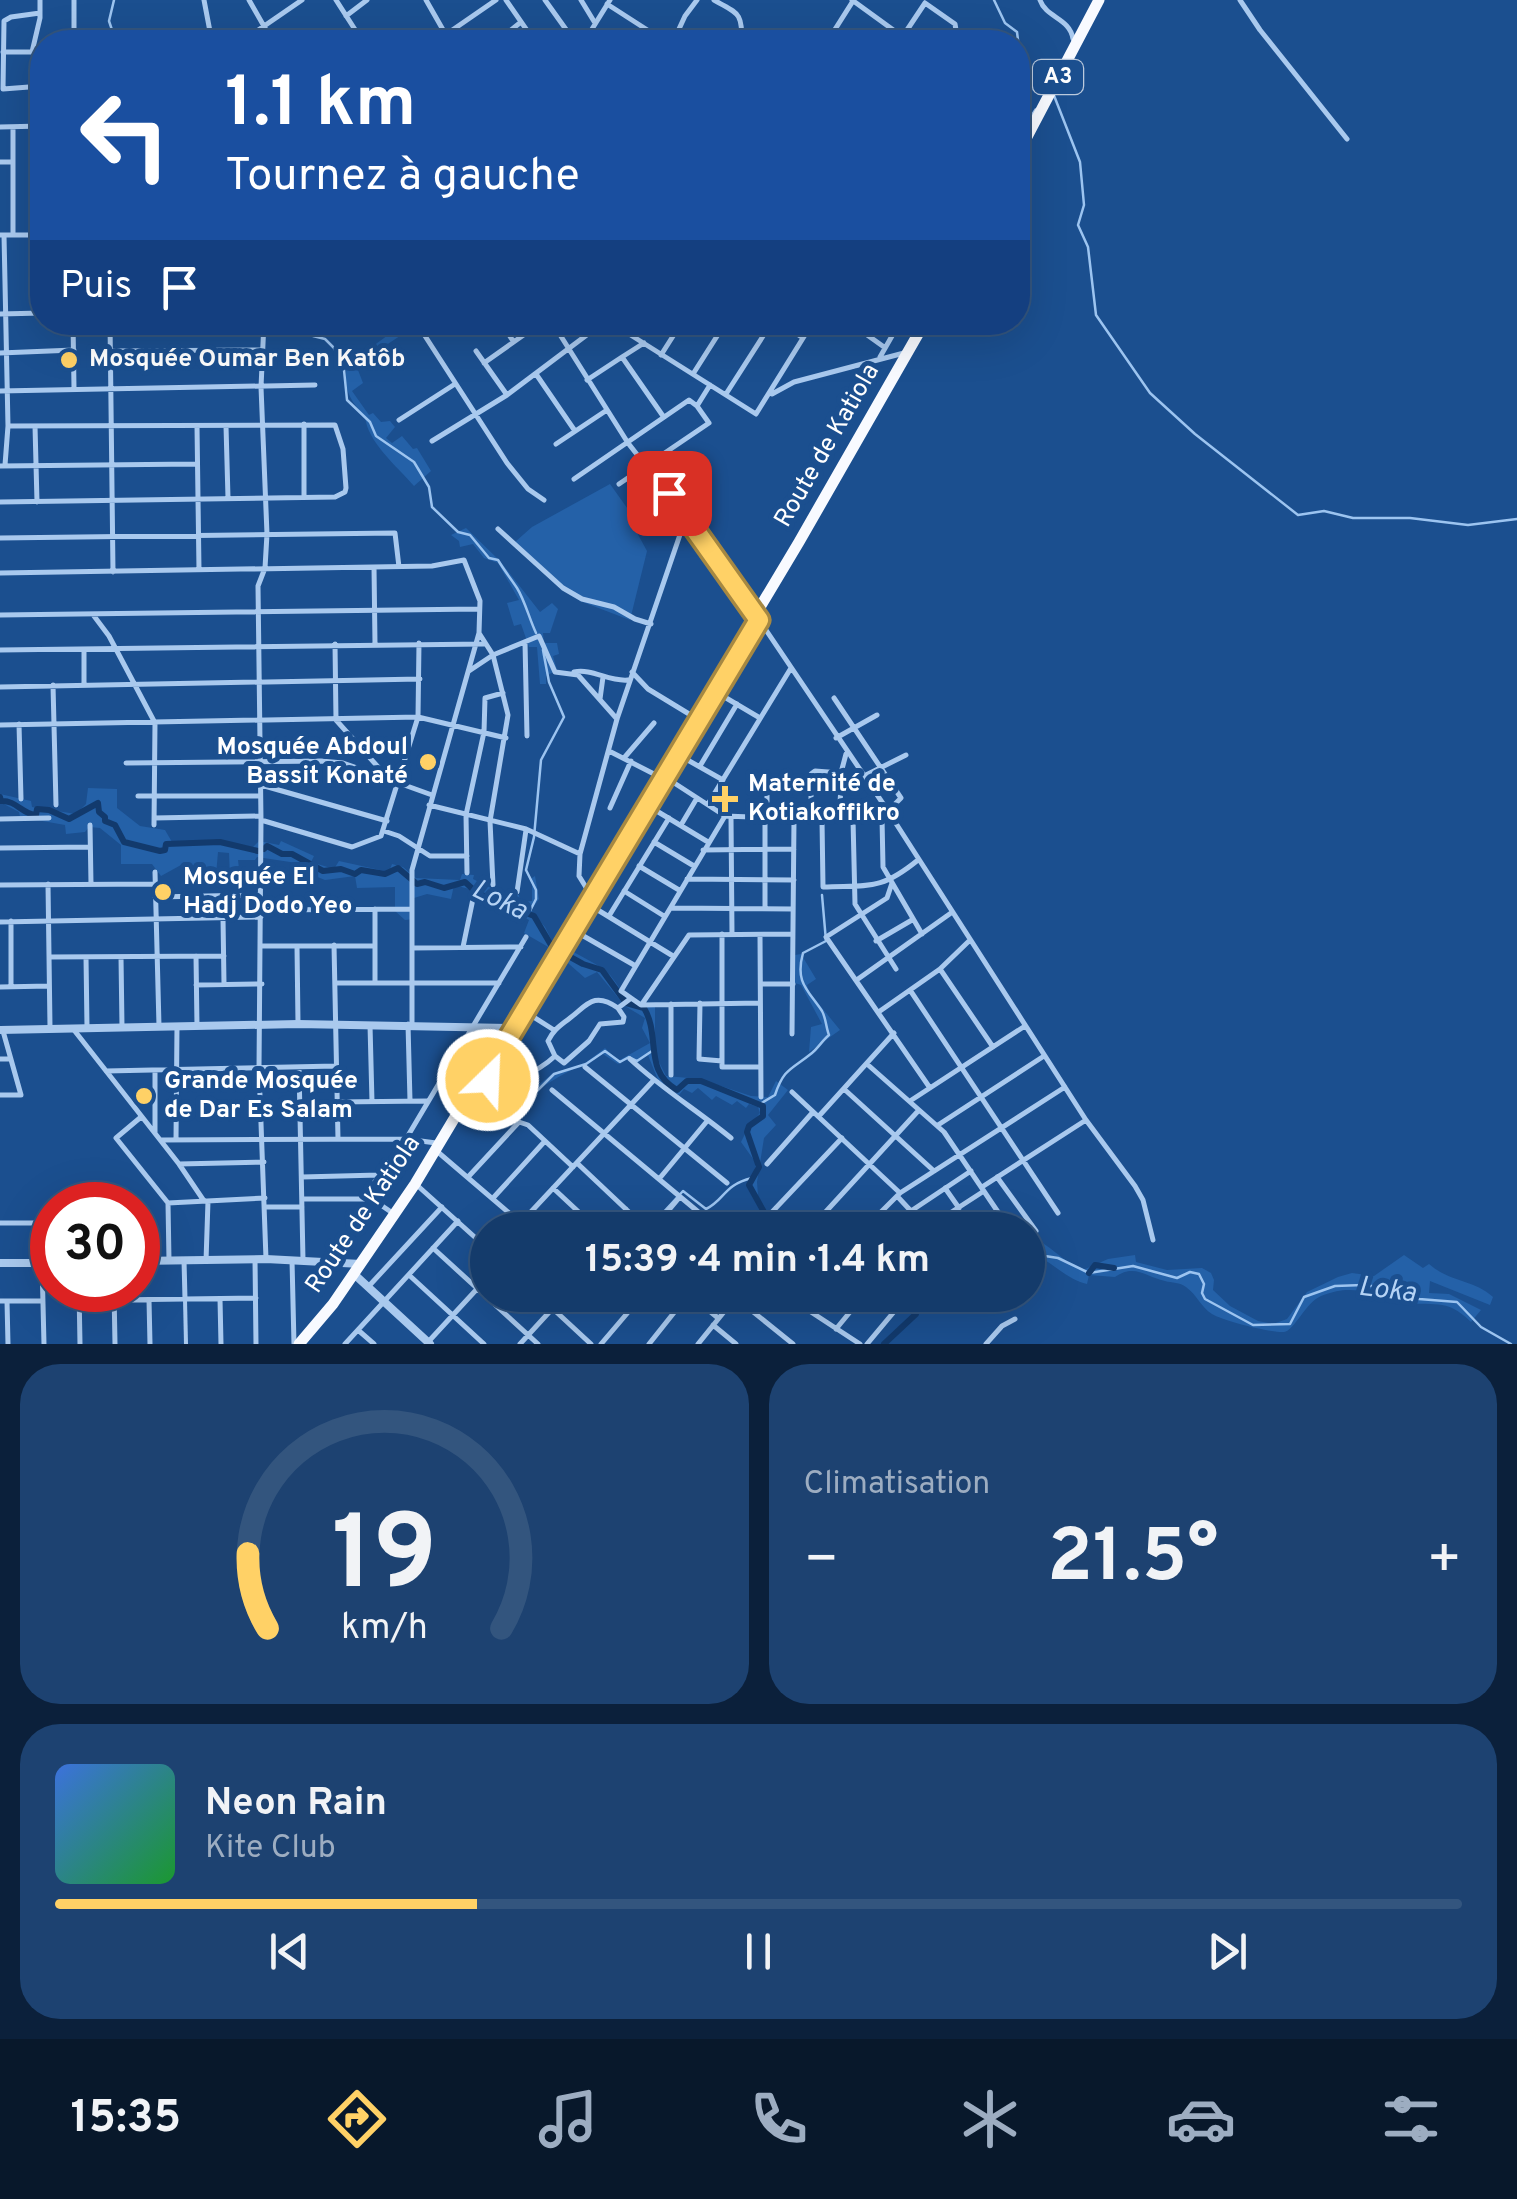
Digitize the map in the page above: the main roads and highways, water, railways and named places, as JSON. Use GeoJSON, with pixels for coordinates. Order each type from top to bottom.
{"type":"FeatureCollection","features":[{"type":"Feature","properties":{"kind":"highway","name":"A3"},"geometry":{"type":"LineString","coordinates":[[1030,130],[1099,0]]}},
{"type":"Feature","properties":{"kind":"highway","name":"Route de Katiola"},"geometry":{"type":"LineString","coordinates":[[300,1344],[419,1187],[508,1028],[716,692],[917,335]]}},
{"type":"Feature","properties":{"kind":"highway","name":"Route de Katiola"},"geometry":{"type":"LineString","coordinates":[[662,777],[694,717],[757,618]]}},
{"type":"Feature","properties":{"kind":"highway","name":"Route de Katiola"},"geometry":{"type":"LineString","coordinates":[[357,1272],[484,1079],[589,898]]}},
{"type":"Feature","properties":{"kind":"waterway"},"geometry":{"type":"LineString","coordinates":[[112,30],[109,21],[114,0]]}},
{"type":"Feature","properties":{"kind":"waterway"},"geometry":{"type":"LineString","coordinates":[[994,0],[1005,23],[1014,30]]}},
{"type":"Feature","properties":{"kind":"waterway"},"geometry":{"type":"LineString","coordinates":[[1030,72],[1047,88]]}},
{"type":"Feature","properties":{"kind":"waterway"},"geometry":{"type":"LineString","coordinates":[[1053,93],[1080,162],[1084,205],[1078,225],[1088,247],[1096,315],[1150,393],[1195,434],[1298,515],[1324,511],[1353,518],[1410,518],[1468,525],[1517,519]]}},
{"type":"Feature","properties":{"kind":"waterway"},"geometry":{"type":"LineString","coordinates":[[312,335],[325,339],[334,348],[344,370],[347,400],[370,422],[376,436],[414,462],[429,487],[432,507],[458,532],[470,535],[489,558],[498,560],[520,593],[536,633]]}},
{"type":"Feature","properties":{"kind":"waterway"},"geometry":{"type":"LineString","coordinates":[[529,913],[536,890],[526,870],[534,837],[541,760],[564,717],[549,682],[543,650]]}},
{"type":"Feature","properties":{"kind":"waterway","name":"Loka"},"geometry":{"type":"LineString","coordinates":[[0,797],[1,801],[31,814],[36,815],[37,809],[49,810],[69,819],[98,803],[99,812],[105,821],[115,825],[124,842],[160,851],[165,850],[166,844],[220,842],[258,851]]}},
{"type":"Feature","properties":{"kind":"waterway","name":"Loka"},"geometry":{"type":"LineString","coordinates":[[264,849],[267,846],[282,854],[292,854],[323,871],[385,874],[398,868],[417,884],[425,882],[444,888],[465,882],[477,893],[534,916],[551,945]]}},
{"type":"Feature","properties":{"kind":"waterway"},"geometry":{"type":"LineString","coordinates":[[760,1104],[775,1095],[785,1074],[829,1035],[823,1014],[804,985],[800,971],[803,953],[826,941],[822,895]]}},
{"type":"Feature","properties":{"kind":"waterway"},"geometry":{"type":"LineString","coordinates":[[563,953],[602,970],[626,1003],[644,1008],[660,1073],[677,1090],[687,1081],[701,1081],[763,1106],[763,1116],[747,1132],[759,1167],[749,1185],[764,1212]]}},
{"type":"Feature","properties":{"kind":"waterway"},"geometry":{"type":"LineString","coordinates":[[513,1115],[520,1101],[554,1074],[586,1064],[605,1051],[620,1062],[629,1057],[637,1061],[652,1051]]}},
{"type":"Feature","properties":{"kind":"waterway"},"geometry":{"type":"LineString","coordinates":[[664,1212],[683,1191],[706,1209],[735,1185],[752,1178]]}},
{"type":"Feature","properties":{"kind":"waterway","name":"Loka"},"geometry":{"type":"LineString","coordinates":[[1045,1256],[1089,1273],[1133,1266],[1177,1278],[1190,1272],[1199,1274],[1205,1299],[1253,1325],[1290,1324],[1304,1297],[1335,1286],[1388,1288],[1419,1299],[1457,1302],[1481,1327],[1511,1344]]}},
{"type":"Feature","properties":{"kind":"waterway","name":"Loka"},"geometry":{"type":"LineString","coordinates":[[1089,1273],[1095,1265],[1114,1268]]}},
{"type":"Feature","properties":{"kind":"waterway","name":"Loka"},"geometry":{"type":"LineString","coordinates":[[884,1344],[916,1312]]}},
{"type":"Feature","properties":{"kind":"place","name":"Mosquée Oumar Ben Katôb"},"geometry":{"type":"Point","coordinates":[69,360]}},
{"type":"Feature","properties":{"kind":"place","name":"Mosquée Abdoul Bassit Konaté"},"geometry":{"type":"Point","coordinates":[428,762]}},
{"type":"Feature","properties":{"kind":"place","name":"Maternité de Kotiakoffikro"},"geometry":{"type":"Point","coordinates":[725,799]}},
{"type":"Feature","properties":{"kind":"place","name":"Mosquée El Hadj Dodo Yeo"},"geometry":{"type":"Point","coordinates":[163,892]}},
{"type":"Feature","properties":{"kind":"place","name":"Grande Mosquée de Dar Es Salam"},"geometry":{"type":"Point","coordinates":[144,1096]}}]}
